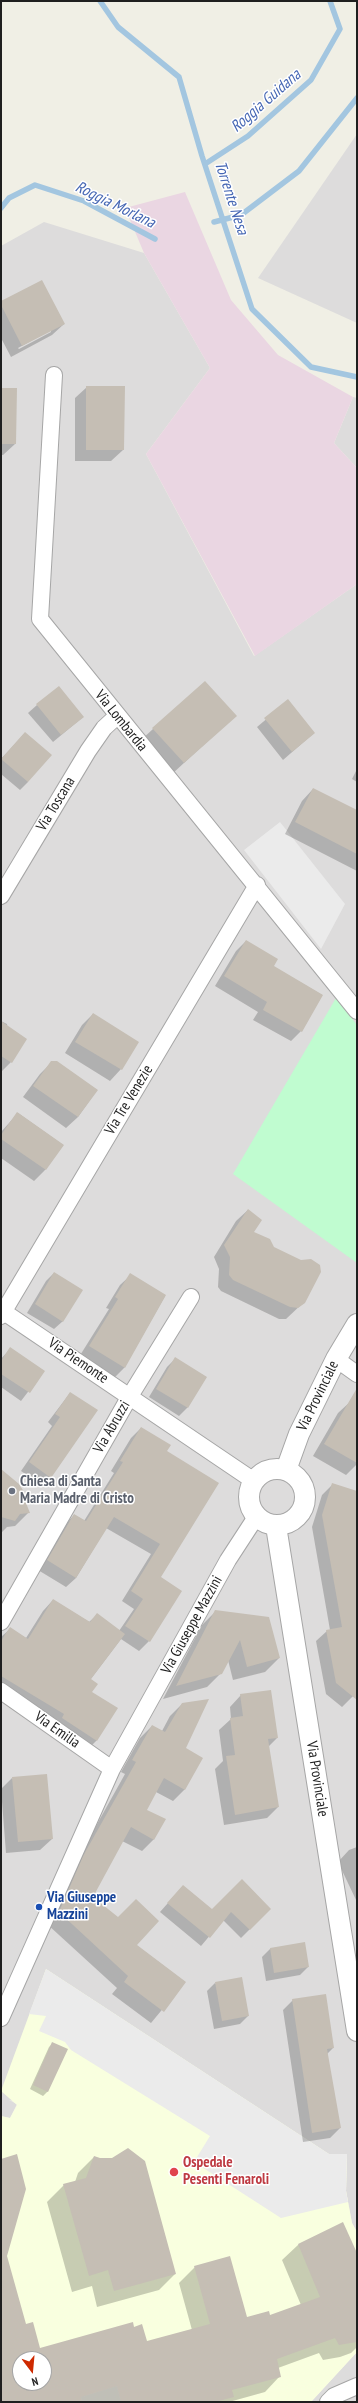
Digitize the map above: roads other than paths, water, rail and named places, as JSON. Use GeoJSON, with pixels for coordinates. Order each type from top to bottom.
{"type":"FeatureCollection","features":[{"type":"Feature","properties":{"kind":"street","name":"Via Lombardia"},"geometry":{"type":"LineString","coordinates":[[54,375],[40,619],[117,716],[257,885],[357,1011]]}},
{"type":"Feature","properties":{"kind":"street","name":"Via Toscana"},"geometry":{"type":"LineString","coordinates":[[1,896],[88,751],[104,728],[117,716]]}},
{"type":"Feature","properties":{"kind":"street","name":"Via Tre Venezie"},"geometry":{"type":"LineString","coordinates":[[2,1312],[257,885]]}},
{"type":"Feature","properties":{"kind":"street","name":"Via Abruzzi"},"geometry":{"type":"LineString","coordinates":[[1,1622],[130,1396],[191,1297]]}},
{"type":"Feature","properties":{"kind":"street","name":"Via Piemonte"},"geometry":{"type":"LineString","coordinates":[[2,1312],[130,1396],[254,1481]]}},
{"type":"Feature","properties":{"kind":"street","name":"Via Provinciale"},"geometry":{"type":"LineString","coordinates":[[286,1470],[299,1434],[336,1359],[357,1324]]}},
{"type":"Feature","properties":{"kind":"street"},"geometry":{"type":"LineString","coordinates":[[336,1359],[357,1374]]}},
{"type":"Feature","properties":{"kind":"street"},"geometry":{"type":"LineString","coordinates":[[269,1470],[286,1470],[295,1475],[301,1482],[306,1494],[304,1506],[301,1514],[287,1525],[276,1526],[256,1517],[248,1500],[254,1481],[261,1474],[269,1470]]}},
{"type":"Feature","properties":{"kind":"street","name":"Via Giuseppe Mazzini"},"geometry":{"type":"LineString","coordinates":[[1,2018],[112,1769],[228,1560],[256,1517]]}},
{"type":"Feature","properties":{"kind":"street","name":"Via Provinciale"},"geometry":{"type":"LineString","coordinates":[[276,1526],[357,2031]]}},
{"type":"Feature","properties":{"kind":"street","name":"Via Emilia"},"geometry":{"type":"LineString","coordinates":[[1,1691],[112,1769]]}},
{"type":"Feature","properties":{"kind":"street"},"geometry":{"type":"LineString","coordinates":[[328,2402],[334,2396],[357,2386]]}},
{"type":"Feature","properties":{"kind":"waterway","name":"Torrente Nesa"},"geometry":{"type":"LineString","coordinates":[[100,1],[118,27],[179,77],[202,156],[252,309],[311,367],[357,377]]}},
{"type":"Feature","properties":{"kind":"waterway","name":"Roggia Guidana"},"geometry":{"type":"LineString","coordinates":[[205,164],[248,136],[311,80],[340,29],[330,1]]}},
{"type":"Feature","properties":{"kind":"waterway","name":"Roggia Morlana"},"geometry":{"type":"LineString","coordinates":[[214,222],[241,215],[299,171],[357,98]]}},
{"type":"Feature","properties":{"kind":"waterway","name":"Roggia Morlana"},"geometry":{"type":"LineString","coordinates":[[1,208],[9,198],[35,185],[84,201],[155,239]]}},
{"type":"Feature","properties":{"kind":"place","name":"Chiesa di Santa Maria Madre di Cristo"},"geometry":{"type":"Point","coordinates":[12,1491]}},
{"type":"Feature","properties":{"kind":"place","name":"Via Giuseppe Mazzini"},"geometry":{"type":"Point","coordinates":[39,1907]}},
{"type":"Feature","properties":{"kind":"place","name":"Ospedale Pesenti Fenaroli"},"geometry":{"type":"Point","coordinates":[174,2172]}}]}
